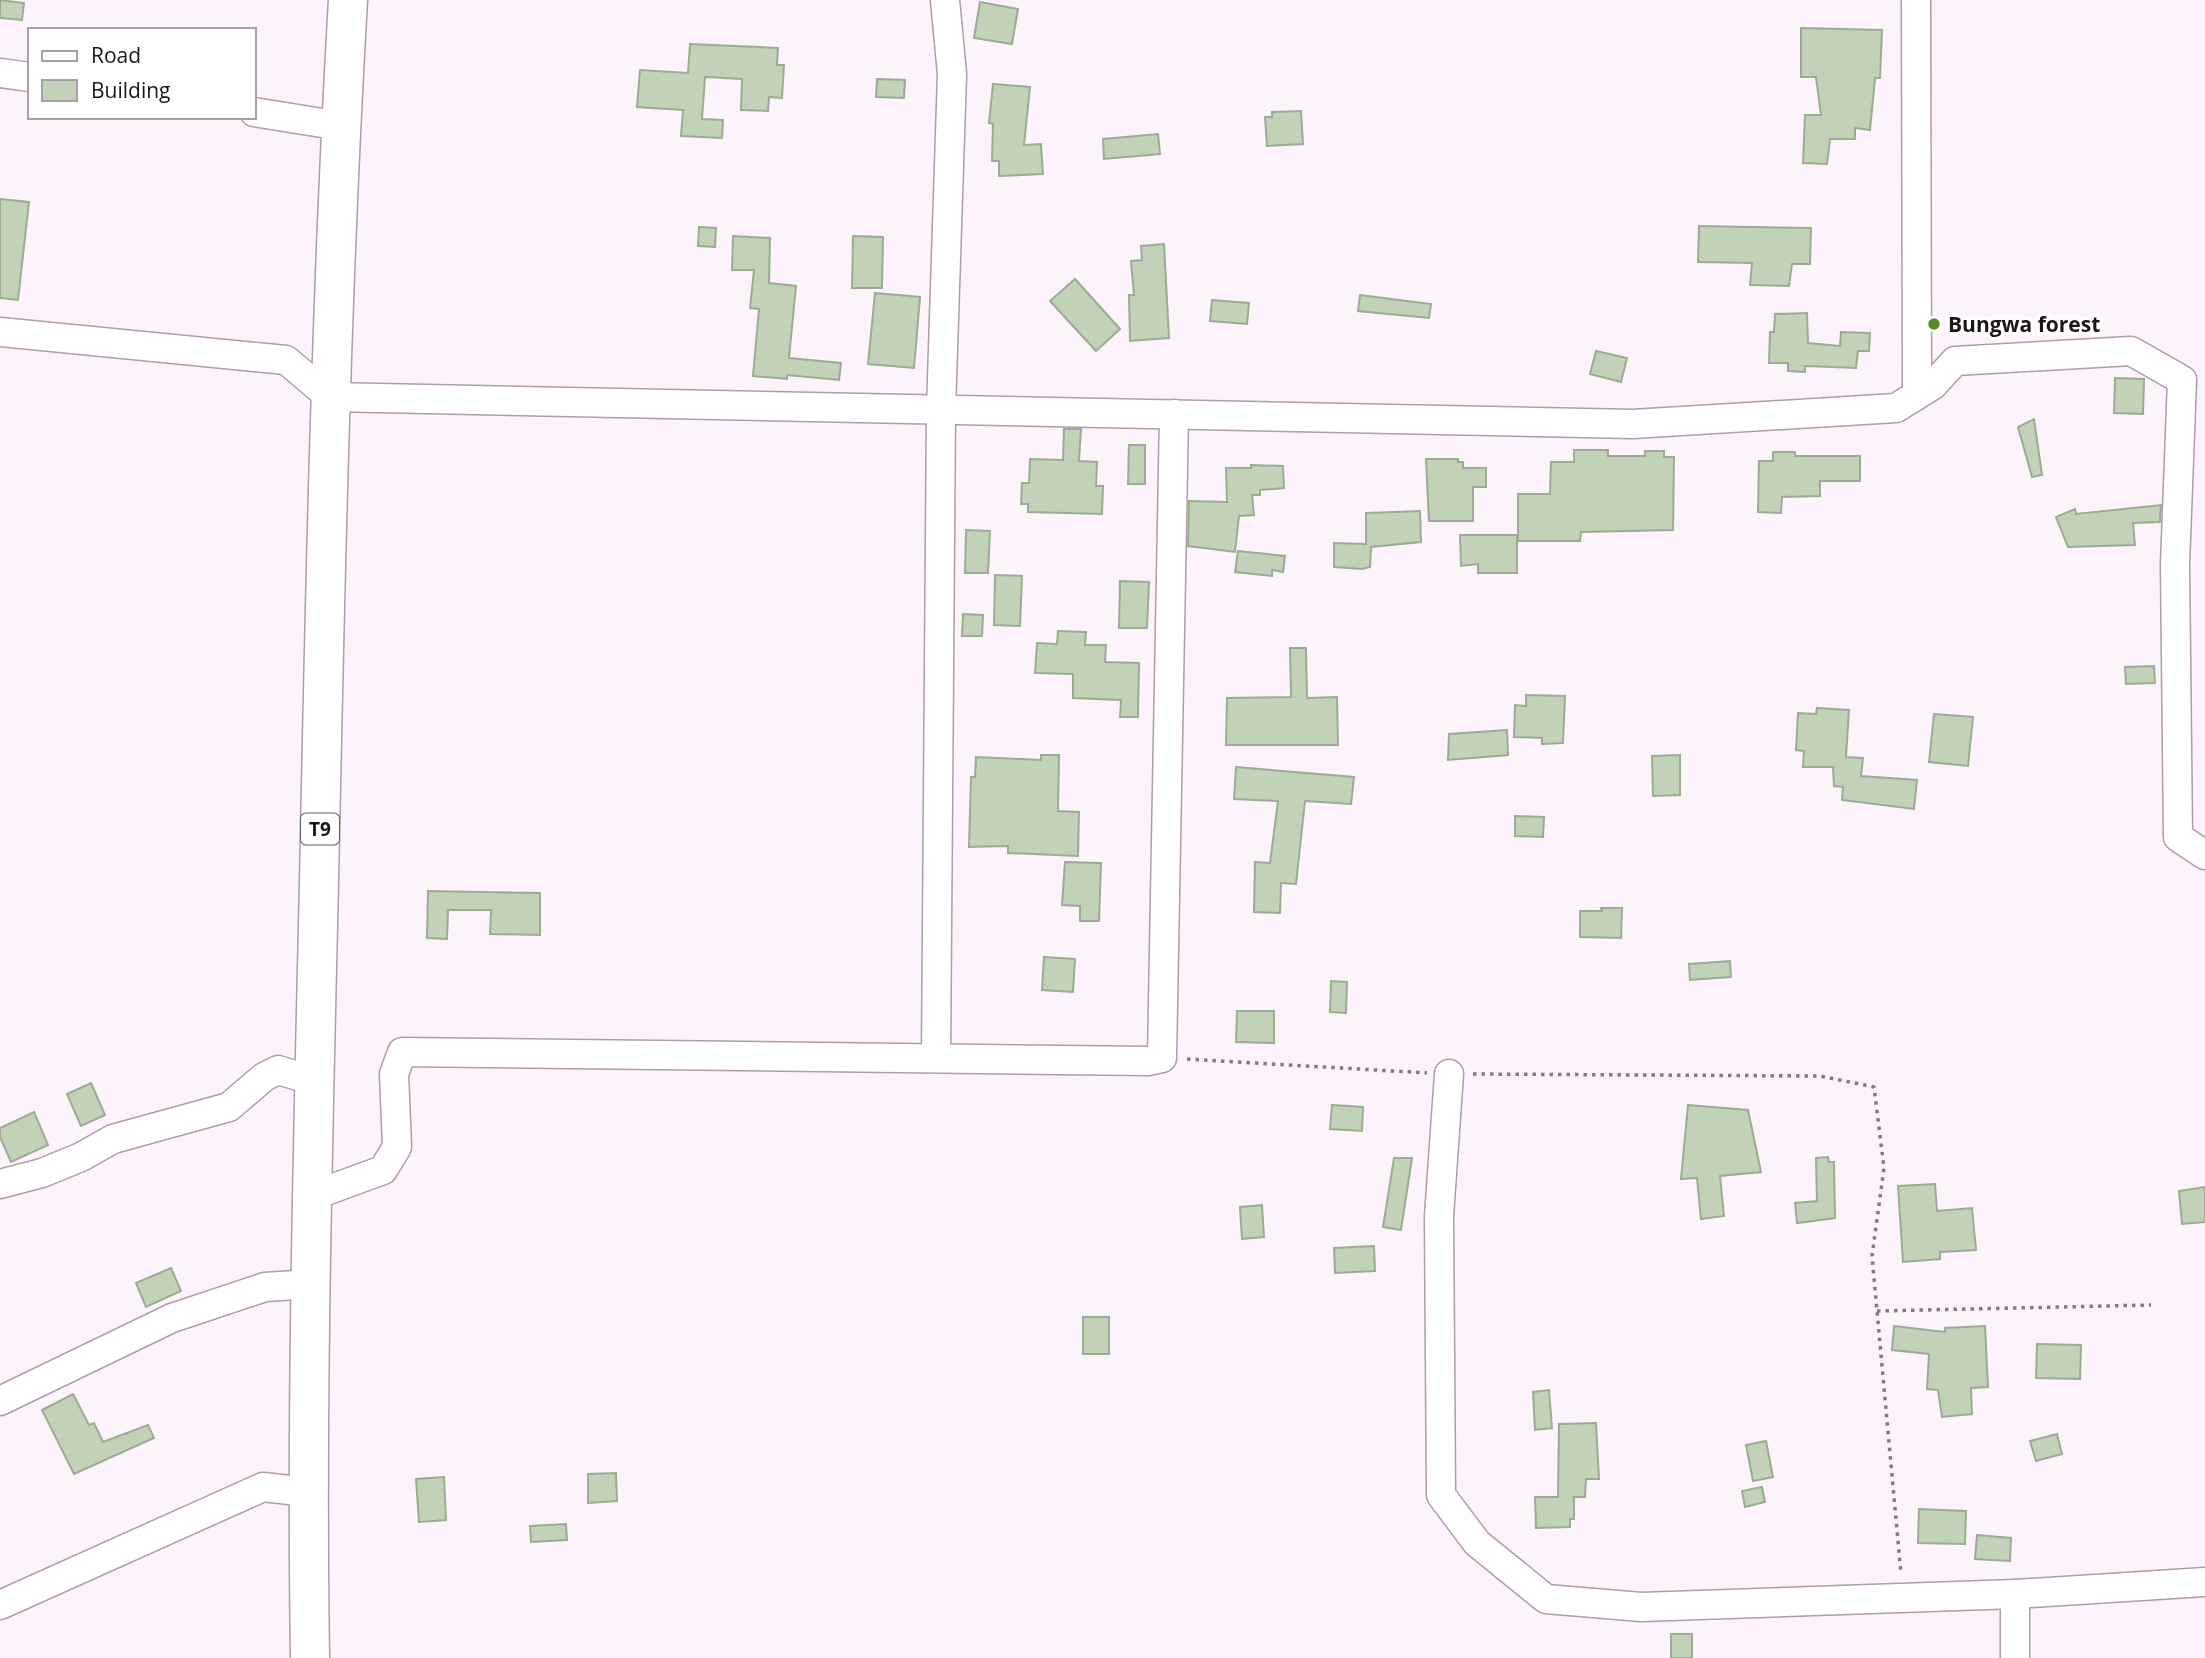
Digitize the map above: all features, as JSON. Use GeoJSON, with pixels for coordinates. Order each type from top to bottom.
{"type":"FeatureCollection","features":[{"type":"Feature","properties":{"kind":"highway","name":"T9"},"geometry":{"type":"LineString","coordinates":[[310,1658],[307,1492],[330,397],[348,0]]}},
{"type":"Feature","properties":{"kind":"street"},"geometry":{"type":"LineString","coordinates":[[936,1058],[941,410],[952,74],[945,0]]}},
{"type":"Feature","properties":{"kind":"street"},"geometry":{"type":"LineString","coordinates":[[1916,0],[1917,395]]}},
{"type":"Feature","properties":{"kind":"street"},"geometry":{"type":"LineString","coordinates":[[0,72],[28,77]]}},
{"type":"Feature","properties":{"kind":"street"},"geometry":{"type":"LineString","coordinates":[[256,112],[341,126]]}},
{"type":"Feature","properties":{"kind":"street"},"geometry":{"type":"LineString","coordinates":[[0,332],[286,360],[330,397],[1633,424],[1896,408],[1933,385],[1955,361],[2131,351],[2182,380],[2175,565],[2178,837],[2205,855]]}},
{"type":"Feature","properties":{"kind":"street"},"geometry":{"type":"LineString","coordinates":[[312,1196],[383,1170],[397,1147],[394,1074],[402,1052],[1148,1061],[1162,1058],[1174,414]]}},
{"type":"Feature","properties":{"kind":"street"},"geometry":{"type":"LineString","coordinates":[[0,1184],[42,1173],[81,1157],[113,1139],[229,1107],[264,1077],[278,1070],[315,1081]]}},
{"type":"Feature","properties":{"kind":"street"},"geometry":{"type":"LineString","coordinates":[[1449,1074],[1439,1216],[1441,1495],[1477,1544],[1546,1600],[1641,1606],[2015,1594],[2205,1582]]}},
{"type":"Feature","properties":{"kind":"street"},"geometry":{"type":"LineString","coordinates":[[0,1401],[172,1318],[265,1287],[311,1284]]}},
{"type":"Feature","properties":{"kind":"street"},"geometry":{"type":"LineString","coordinates":[[0,1605],[263,1487],[307,1492]]}},
{"type":"Feature","properties":{"kind":"street"},"geometry":{"type":"LineString","coordinates":[[2015,1594],[2015,1658]]}},
{"type":"Feature","properties":{"kind":"path"},"geometry":{"type":"LineString","coordinates":[[1738,1076],[1820,1076],[1874,1087],[1884,1168],[1872,1256],[1903,1597]]}},
{"type":"Feature","properties":{"kind":"path"},"geometry":{"type":"LineString","coordinates":[[1877,1311],[2151,1305]]}},
{"type":"Feature","properties":{"kind":"building"},"geometry":{"type":"Polygon","coordinates":[[[0,0],[24,3],[22,20],[0,18],[0,0]]]}},
{"type":"Feature","properties":{"kind":"building"},"geometry":{"type":"Polygon","coordinates":[[[980,2],[1018,9],[1012,44],[974,38],[980,2]]]}},
{"type":"Feature","properties":{"kind":"building"},"geometry":{"type":"Polygon","coordinates":[[[1801,28],[1882,30],[1880,78],[1875,78],[1870,130],[1855,128],[1855,139],[1830,139],[1827,164],[1803,163],[1805,115],[1821,115],[1816,77],[1801,77],[1801,28]]]}},
{"type":"Feature","properties":{"kind":"building"},"geometry":{"type":"Polygon","coordinates":[[[690,44],[778,48],[777,65],[784,65],[782,98],[769,97],[768,111],[741,110],[742,79],[705,77],[702,119],[723,120],[722,138],[681,136],[683,110],[637,107],[640,70],[688,73],[690,44]]]}},
{"type":"Feature","properties":{"kind":"building"},"geometry":{"type":"Polygon","coordinates":[[[877,79],[905,80],[904,98],[876,97],[877,79]]]}},
{"type":"Feature","properties":{"kind":"building"},"geometry":{"type":"Polygon","coordinates":[[[993,84],[1030,87],[1024,145],[1041,144],[1043,174],[999,176],[999,161],[992,161],[993,124],[989,123],[993,84]]]}},
{"type":"Feature","properties":{"kind":"building"},"geometry":{"type":"Polygon","coordinates":[[[1301,111],[1303,144],[1267,146],[1265,117],[1272,117],[1272,112],[1301,111]]]}},
{"type":"Feature","properties":{"kind":"building"},"geometry":{"type":"Polygon","coordinates":[[[1158,134],[1160,154],[1104,159],[1103,139],[1158,134]]]}},
{"type":"Feature","properties":{"kind":"building"},"geometry":{"type":"Polygon","coordinates":[[[0,199],[29,202],[18,300],[0,298],[0,199]]]}},
{"type":"Feature","properties":{"kind":"building"},"geometry":{"type":"Polygon","coordinates":[[[1699,226],[1811,228],[1810,264],[1792,264],[1789,286],[1750,285],[1752,263],[1698,262],[1699,226]]]}},
{"type":"Feature","properties":{"kind":"building"},"geometry":{"type":"Polygon","coordinates":[[[699,227],[716,228],[715,247],[698,246],[699,227]]]}},
{"type":"Feature","properties":{"kind":"building"},"geometry":{"type":"Polygon","coordinates":[[[733,236],[770,238],[769,283],[796,286],[789,358],[841,363],[839,380],[787,375],[787,379],[753,376],[759,309],[750,308],[754,270],[732,270],[733,236]]]}},
{"type":"Feature","properties":{"kind":"building"},"geometry":{"type":"Polygon","coordinates":[[[853,236],[883,237],[882,288],[852,288],[853,236]]]}},
{"type":"Feature","properties":{"kind":"building"},"geometry":{"type":"Polygon","coordinates":[[[1164,244],[1169,338],[1130,341],[1129,295],[1134,295],[1131,261],[1142,260],[1141,246],[1164,244]]]}},
{"type":"Feature","properties":{"kind":"building"},"geometry":{"type":"Polygon","coordinates":[[[1075,279],[1120,329],[1096,351],[1050,301],[1075,279]]]}},
{"type":"Feature","properties":{"kind":"building"},"geometry":{"type":"Polygon","coordinates":[[[875,293],[920,297],[914,368],[868,364],[875,293]]]}},
{"type":"Feature","properties":{"kind":"building"},"geometry":{"type":"Polygon","coordinates":[[[1360,295],[1431,304],[1429,318],[1358,311],[1360,295]]]}},
{"type":"Feature","properties":{"kind":"building"},"geometry":{"type":"Polygon","coordinates":[[[1212,300],[1249,303],[1247,324],[1210,321],[1212,300]]]}},
{"type":"Feature","properties":{"kind":"building"},"geometry":{"type":"Polygon","coordinates":[[[1807,313],[1808,343],[1840,346],[1841,332],[1870,333],[1869,351],[1858,351],[1856,368],[1805,366],[1805,372],[1788,371],[1788,363],[1769,363],[1770,332],[1774,332],[1775,314],[1807,313]]]}},
{"type":"Feature","properties":{"kind":"building"},"geometry":{"type":"Polygon","coordinates":[[[1596,351],[1627,358],[1621,382],[1590,374],[1596,351]]]}},
{"type":"Feature","properties":{"kind":"building"},"geometry":{"type":"Polygon","coordinates":[[[2115,378],[2144,379],[2143,414],[2114,413],[2115,378]]]}},
{"type":"Feature","properties":{"kind":"building"},"geometry":{"type":"Polygon","coordinates":[[[2034,419],[2042,475],[2032,477],[2018,427],[2034,419]]]}},
{"type":"Feature","properties":{"kind":"building"},"geometry":{"type":"Polygon","coordinates":[[[1064,429],[1081,429],[1079,461],[1097,462],[1096,486],[1103,486],[1102,514],[1028,512],[1028,504],[1021,504],[1022,483],[1029,483],[1030,459],[1063,460],[1064,429]]]}},
{"type":"Feature","properties":{"kind":"building"},"geometry":{"type":"Polygon","coordinates":[[[1129,445],[1145,445],[1145,484],[1128,484],[1129,445]]]}},
{"type":"Feature","properties":{"kind":"building"},"geometry":{"type":"Polygon","coordinates":[[[1574,450],[1608,450],[1608,456],[1645,456],[1645,451],[1664,451],[1664,457],[1674,457],[1673,530],[1581,532],[1580,541],[1518,541],[1518,494],[1550,494],[1551,462],[1574,462],[1574,450]]]}},
{"type":"Feature","properties":{"kind":"building"},"geometry":{"type":"Polygon","coordinates":[[[1773,452],[1795,452],[1795,456],[1860,456],[1860,481],[1820,481],[1820,496],[1782,497],[1781,513],[1758,512],[1759,461],[1773,461],[1773,452]]]}},
{"type":"Feature","properties":{"kind":"building"},"geometry":{"type":"Polygon","coordinates":[[[1426,459],[1458,459],[1458,462],[1463,462],[1463,468],[1486,468],[1486,487],[1473,487],[1473,521],[1429,521],[1426,459]]]}},
{"type":"Feature","properties":{"kind":"building"},"geometry":{"type":"Polygon","coordinates":[[[1251,465],[1283,466],[1284,488],[1260,490],[1260,495],[1252,495],[1254,515],[1239,516],[1235,552],[1188,546],[1189,501],[1227,502],[1226,468],[1251,468],[1251,465]]]}},
{"type":"Feature","properties":{"kind":"building"},"geometry":{"type":"Polygon","coordinates":[[[2161,505],[2160,522],[2133,523],[2135,545],[2068,547],[2056,517],[2075,509],[2076,514],[2161,505]]]}},
{"type":"Feature","properties":{"kind":"building"},"geometry":{"type":"Polygon","coordinates":[[[1420,511],[1421,542],[1371,547],[1370,567],[1334,567],[1334,543],[1366,544],[1366,513],[1420,511]]]}},
{"type":"Feature","properties":{"kind":"building"},"geometry":{"type":"Polygon","coordinates":[[[966,530],[990,531],[988,573],[965,573],[966,530]]]}},
{"type":"Feature","properties":{"kind":"building"},"geometry":{"type":"Polygon","coordinates":[[[1460,535],[1517,535],[1517,573],[1478,573],[1478,564],[1461,566],[1460,535]]]}},
{"type":"Feature","properties":{"kind":"building"},"geometry":{"type":"Polygon","coordinates":[[[1238,551],[1285,556],[1283,572],[1272,570],[1272,576],[1235,572],[1238,551]]]}},
{"type":"Feature","properties":{"kind":"building"},"geometry":{"type":"Polygon","coordinates":[[[995,575],[1022,576],[1020,626],[994,625],[995,575]]]}},
{"type":"Feature","properties":{"kind":"building"},"geometry":{"type":"Polygon","coordinates":[[[1120,581],[1149,582],[1147,628],[1119,628],[1120,581]]]}},
{"type":"Feature","properties":{"kind":"building"},"geometry":{"type":"Polygon","coordinates":[[[963,614],[983,615],[982,636],[962,636],[963,614]]]}},
{"type":"Feature","properties":{"kind":"building"},"geometry":{"type":"Polygon","coordinates":[[[1058,631],[1086,632],[1085,645],[1106,645],[1105,662],[1139,663],[1138,717],[1120,717],[1121,700],[1073,698],[1073,674],[1035,673],[1037,643],[1057,644],[1058,631]]]}},
{"type":"Feature","properties":{"kind":"building"},"geometry":{"type":"Polygon","coordinates":[[[1290,648],[1306,648],[1307,698],[1337,697],[1338,745],[1226,745],[1227,698],[1291,697],[1290,648]]]}},
{"type":"Feature","properties":{"kind":"building"},"geometry":{"type":"Polygon","coordinates":[[[2154,666],[2155,683],[2126,684],[2125,667],[2154,666]]]}},
{"type":"Feature","properties":{"kind":"building"},"geometry":{"type":"Polygon","coordinates":[[[1526,695],[1565,696],[1563,743],[1542,744],[1542,738],[1514,737],[1515,705],[1526,706],[1526,695]]]}},
{"type":"Feature","properties":{"kind":"building"},"geometry":{"type":"Polygon","coordinates":[[[1817,708],[1849,710],[1846,757],[1863,758],[1861,776],[1917,780],[1914,809],[1842,800],[1843,787],[1834,786],[1833,767],[1803,767],[1804,751],[1796,750],[1798,713],[1816,714],[1817,708]]]}},
{"type":"Feature","properties":{"kind":"building"},"geometry":{"type":"Polygon","coordinates":[[[1934,714],[1973,717],[1968,766],[1929,762],[1934,714]]]}},
{"type":"Feature","properties":{"kind":"building"},"geometry":{"type":"Polygon","coordinates":[[[1507,730],[1508,755],[1448,760],[1449,734],[1507,730]]]}},
{"type":"Feature","properties":{"kind":"building"},"geometry":{"type":"Polygon","coordinates":[[[1041,755],[1059,755],[1058,811],[1079,812],[1078,856],[1008,853],[1008,846],[969,847],[971,777],[975,777],[976,757],[1041,760],[1041,755]]]}},
{"type":"Feature","properties":{"kind":"building"},"geometry":{"type":"Polygon","coordinates":[[[1680,755],[1680,795],[1653,796],[1652,756],[1680,755]]]}},
{"type":"Feature","properties":{"kind":"building"},"geometry":{"type":"Polygon","coordinates":[[[1236,767],[1354,777],[1351,804],[1305,801],[1296,884],[1281,883],[1280,913],[1254,912],[1255,862],[1270,863],[1278,801],[1234,799],[1236,767]]]}},
{"type":"Feature","properties":{"kind":"building"},"geometry":{"type":"Polygon","coordinates":[[[1515,816],[1544,817],[1543,837],[1515,836],[1515,816]]]}},
{"type":"Feature","properties":{"kind":"building"},"geometry":{"type":"Polygon","coordinates":[[[1065,862],[1101,863],[1099,921],[1080,921],[1080,906],[1062,905],[1065,862]]]}},
{"type":"Feature","properties":{"kind":"building"},"geometry":{"type":"Polygon","coordinates":[[[428,891],[540,893],[540,935],[490,934],[491,910],[448,910],[447,939],[427,938],[428,891]]]}},
{"type":"Feature","properties":{"kind":"building"},"geometry":{"type":"Polygon","coordinates":[[[1601,908],[1622,908],[1621,938],[1580,937],[1580,911],[1602,911],[1601,908]]]}},
{"type":"Feature","properties":{"kind":"building"},"geometry":{"type":"Polygon","coordinates":[[[1044,957],[1075,959],[1073,992],[1042,990],[1044,957]]]}},
{"type":"Feature","properties":{"kind":"building"},"geometry":{"type":"Polygon","coordinates":[[[1730,961],[1731,977],[1690,980],[1689,964],[1730,961]]]}},
{"type":"Feature","properties":{"kind":"building"},"geometry":{"type":"Polygon","coordinates":[[[1331,981],[1347,982],[1346,1013],[1330,1012],[1331,981]]]}},
{"type":"Feature","properties":{"kind":"building"},"geometry":{"type":"Polygon","coordinates":[[[1237,1011],[1274,1011],[1274,1043],[1236,1042],[1237,1011]]]}},
{"type":"Feature","properties":{"kind":"building"},"geometry":{"type":"Polygon","coordinates":[[[91,1083],[105,1115],[81,1126],[67,1094],[91,1083]]]}},
{"type":"Feature","properties":{"kind":"building"},"geometry":{"type":"Polygon","coordinates":[[[1332,1105],[1363,1107],[1362,1131],[1330,1129],[1332,1105]]]}},
{"type":"Feature","properties":{"kind":"building"},"geometry":{"type":"Polygon","coordinates":[[[1688,1105],[1748,1110],[1761,1172],[1720,1176],[1724,1216],[1701,1219],[1697,1178],[1681,1179],[1688,1105]]]}},
{"type":"Feature","properties":{"kind":"building"},"geometry":{"type":"Polygon","coordinates":[[[34,1112],[48,1145],[11,1162],[0,1137],[0,1128],[34,1112]]]}},
{"type":"Feature","properties":{"kind":"building"},"geometry":{"type":"Polygon","coordinates":[[[1828,1157],[1829,1162],[1834,1162],[1835,1218],[1797,1223],[1795,1203],[1817,1201],[1816,1158],[1828,1157]]]}},
{"type":"Feature","properties":{"kind":"building"},"geometry":{"type":"Polygon","coordinates":[[[1394,1158],[1412,1158],[1401,1230],[1383,1227],[1394,1158]]]}},
{"type":"Feature","properties":{"kind":"building"},"geometry":{"type":"Polygon","coordinates":[[[1935,1184],[1937,1211],[1972,1208],[1976,1250],[1940,1252],[1940,1259],[1903,1262],[1898,1186],[1935,1184]]]}},
{"type":"Feature","properties":{"kind":"building"},"geometry":{"type":"Polygon","coordinates":[[[2205,1187],[2205,1222],[2182,1224],[2179,1191],[2205,1187]]]}},
{"type":"Feature","properties":{"kind":"building"},"geometry":{"type":"Polygon","coordinates":[[[1262,1205],[1264,1237],[1242,1239],[1240,1207],[1262,1205]]]}},
{"type":"Feature","properties":{"kind":"building"},"geometry":{"type":"Polygon","coordinates":[[[1374,1246],[1375,1271],[1335,1273],[1334,1248],[1374,1246]]]}},
{"type":"Feature","properties":{"kind":"building"},"geometry":{"type":"Polygon","coordinates":[[[171,1268],[181,1291],[146,1307],[136,1283],[171,1268]]]}},
{"type":"Feature","properties":{"kind":"building"},"geometry":{"type":"Polygon","coordinates":[[[1083,1317],[1109,1317],[1109,1354],[1083,1354],[1083,1317]]]}},
{"type":"Feature","properties":{"kind":"building"},"geometry":{"type":"Polygon","coordinates":[[[1894,1326],[1945,1332],[1945,1328],[1985,1326],[1988,1387],[1971,1388],[1972,1414],[1942,1417],[1938,1390],[1927,1389],[1929,1354],[1892,1350],[1894,1326]]]}},
{"type":"Feature","properties":{"kind":"building"},"geometry":{"type":"Polygon","coordinates":[[[2037,1344],[2081,1345],[2080,1379],[2036,1378],[2037,1344]]]}},
{"type":"Feature","properties":{"kind":"building"},"geometry":{"type":"Polygon","coordinates":[[[1549,1390],[1552,1428],[1535,1430],[1533,1392],[1549,1390]]]}},
{"type":"Feature","properties":{"kind":"building"},"geometry":{"type":"Polygon","coordinates":[[[73,1394],[89,1425],[94,1423],[103,1442],[148,1425],[154,1438],[74,1474],[42,1410],[73,1394]]]}},
{"type":"Feature","properties":{"kind":"building"},"geometry":{"type":"Polygon","coordinates":[[[1596,1423],[1599,1479],[1586,1479],[1585,1497],[1574,1497],[1574,1519],[1570,1519],[1570,1527],[1536,1528],[1535,1497],[1558,1497],[1559,1424],[1596,1423]]]}},
{"type":"Feature","properties":{"kind":"building"},"geometry":{"type":"Polygon","coordinates":[[[2057,1434],[2062,1454],[2036,1461],[2030,1441],[2057,1434]]]}},
{"type":"Feature","properties":{"kind":"building"},"geometry":{"type":"Polygon","coordinates":[[[1766,1441],[1773,1477],[1753,1481],[1746,1445],[1766,1441]]]}},
{"type":"Feature","properties":{"kind":"building"},"geometry":{"type":"Polygon","coordinates":[[[616,1473],[617,1501],[588,1503],[588,1474],[616,1473]]]}},
{"type":"Feature","properties":{"kind":"building"},"geometry":{"type":"Polygon","coordinates":[[[444,1477],[446,1520],[419,1522],[416,1479],[444,1477]]]}},
{"type":"Feature","properties":{"kind":"building"},"geometry":{"type":"Polygon","coordinates":[[[1762,1487],[1765,1502],[1745,1507],[1742,1491],[1762,1487]]]}},
{"type":"Feature","properties":{"kind":"building"},"geometry":{"type":"Polygon","coordinates":[[[1919,1509],[1966,1511],[1965,1544],[1918,1543],[1919,1509]]]}},
{"type":"Feature","properties":{"kind":"building"},"geometry":{"type":"Polygon","coordinates":[[[566,1524],[567,1540],[531,1542],[530,1526],[566,1524]]]}},
{"type":"Feature","properties":{"kind":"building"},"geometry":{"type":"Polygon","coordinates":[[[1977,1535],[2011,1538],[2010,1561],[1975,1559],[1977,1535]]]}},
{"type":"Feature","properties":{"kind":"building"},"geometry":{"type":"Polygon","coordinates":[[[1671,1634],[1692,1634],[1692,1658],[1671,1658],[1671,1634]]]}},
{"type":"Feature","properties":{"kind":"place","name":"Bungwa forest"},"geometry":{"type":"Point","coordinates":[1934,324]}}]}
